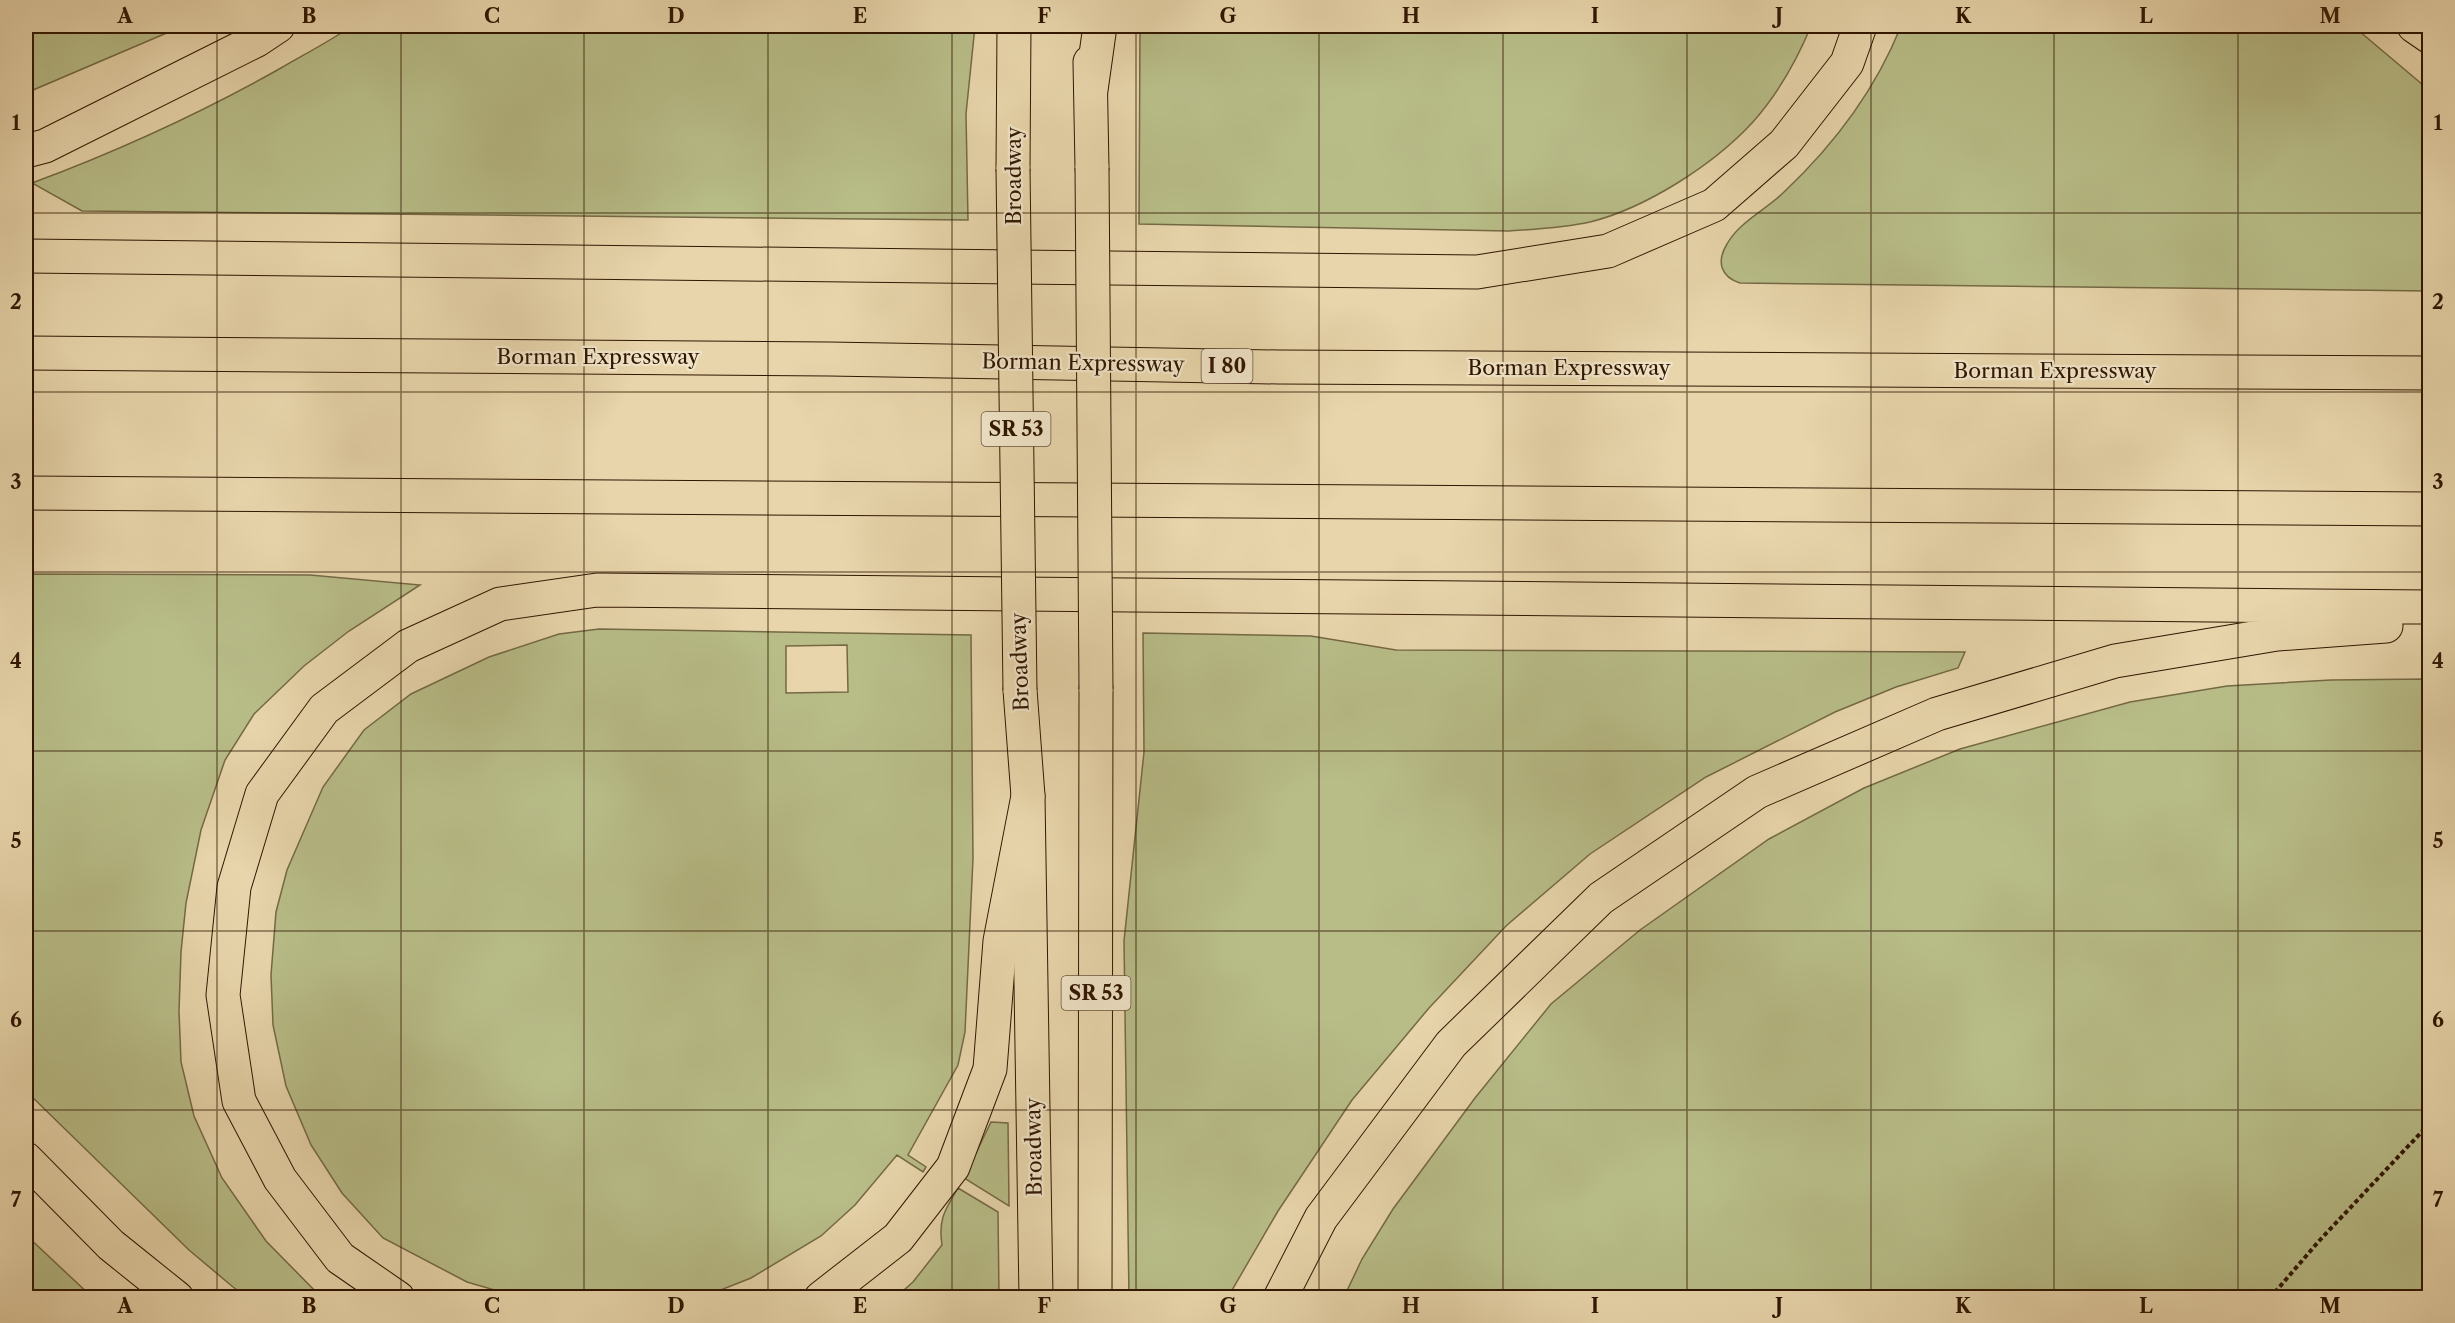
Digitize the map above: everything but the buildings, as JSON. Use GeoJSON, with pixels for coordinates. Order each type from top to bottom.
{"type":"FeatureCollection","features":[{"type":"Feature","properties":{"kind":"main road"},"geometry":{"type":"LineString","coordinates":[[26,151],[45,146],[257,40],[278,26]]}},
{"type":"Feature","properties":{"kind":"main road","name":"Broadway"},"geometry":{"type":"LineString","coordinates":[[1014,26],[1013,169],[1020,690],[1028,796],[1036,1298]]}},
{"type":"Feature","properties":{"kind":"main road","name":"SR 53"},"geometry":{"type":"LineString","coordinates":[[1089,26],[1096,689],[1095,1298]]}},
{"type":"Feature","properties":{"kind":"main road"},"geometry":{"type":"LineString","coordinates":[[1091,90],[1100,26]]}},
{"type":"Feature","properties":{"kind":"main road"},"geometry":{"type":"LineString","coordinates":[[26,256],[1477,272],[1608,251],[1714,205],[1784,144],[1847,63],[1860,26]]}},
{"type":"Feature","properties":{"kind":"main road"},"geometry":{"type":"LineString","coordinates":[[2414,26],[2430,37]]}},
{"type":"Feature","properties":{"kind":"main road","name":"Borman Expressway"},"geometry":{"type":"LineString","coordinates":[[26,353],[829,359],[1278,367],[2430,373]]}},
{"type":"Feature","properties":{"kind":"main road"},"geometry":{"type":"LineString","coordinates":[[26,493],[2430,509]]}},
{"type":"Feature","properties":{"kind":"main road"},"geometry":{"type":"LineString","coordinates":[[398,1298],[340,1258],[280,1179],[239,1101],[223,995],[234,887],[262,794],[324,709],[408,646],[500,604],[609,590],[2430,607]]}},
{"type":"Feature","properties":{"kind":"main road"},"geometry":{"type":"LineString","coordinates":[[1280,1298],[1321,1218],[1451,1044],[1601,898],[1757,792],[1937,714],[2115,661],[2277,634],[2430,623]]}},
{"type":"Feature","properties":{"kind":"main road"},"geometry":{"type":"LineString","coordinates":[[821,1298],[898,1238],[954,1167],[990,1069],[1000,941],[1028,796]]}},
{"type":"Feature","properties":{"kind":"main road"},"geometry":{"type":"LineString","coordinates":[[26,1159],[111,1245],[177,1298]]}},
{"type":"Feature","properties":{"kind":"path"},"geometry":{"type":"LineString","coordinates":[[2270,1298],[2319,1241],[2430,1123]]}},
{"type":"Feature","properties":{"kind":"green space"},"geometry":{"type":"Polygon","coordinates":[[[26,26],[183,26],[26,93],[26,26]]]}},
{"type":"Feature","properties":{"kind":"green space"},"geometry":{"type":"Polygon","coordinates":[[[352,26],[975,26],[966,114],[968,220],[82,211],[32,183],[96,158],[190,116],[251,85],[352,26]]]}},
{"type":"Feature","properties":{"kind":"green space"},"geometry":{"type":"Polygon","coordinates":[[[1140,26],[1811,26],[1786,77],[1770,101],[1736,139],[1698,169],[1656,196],[1633,207],[1590,222],[1509,231],[1139,224],[1140,26]]]}},
{"type":"Feature","properties":{"kind":"green space"},"geometry":{"type":"Polygon","coordinates":[[[1901,26],[2353,26],[2429,90],[2429,291],[1740,283],[1728,277],[1721,263],[1732,236],[1803,174],[1837,136],[1879,73],[1901,26]]]}},
{"type":"Feature","properties":{"kind":"green space"},"geometry":{"type":"Polygon","coordinates":[[[26,574],[310,575],[420,585],[349,631],[304,666],[254,714],[225,760],[201,830],[186,903],[181,952],[179,1011],[181,1062],[194,1116],[222,1178],[266,1241],[321,1297],[247,1297],[189,1250],[26,1091],[26,574]]]}},
{"type":"Feature","properties":{"kind":"green space"},"geometry":{"type":"Polygon","coordinates":[[[599,629],[971,635],[973,858],[965,1032],[958,1065],[908,1155],[926,1167],[923,1172],[897,1155],[855,1205],[821,1236],[751,1278],[703,1297],[522,1298],[467,1282],[383,1238],[342,1193],[311,1145],[286,1086],[273,1025],[271,975],[276,912],[287,870],[323,787],[364,730],[411,694],[489,657],[559,634],[599,629]],[[847,645],[786,646],[786,693],[848,692],[847,645]]]}},
{"type":"Feature","properties":{"kind":"green space"},"geometry":{"type":"Polygon","coordinates":[[[1143,633],[1311,636],[1396,650],[1965,652],[1958,668],[1896,687],[1835,712],[1706,777],[1590,854],[1506,926],[1429,1008],[1352,1100],[1278,1211],[1228,1297],[1129,1298],[1124,941],[1144,752],[1143,633]]]}},
{"type":"Feature","properties":{"kind":"green space"},"geometry":{"type":"Polygon","coordinates":[[[2429,679],[2429,1297],[1344,1297],[1362,1259],[1393,1209],[1475,1098],[1551,1004],[1640,930],[1769,839],[1864,788],[1960,749],[2130,702],[2227,686],[2331,680],[2429,679]]]}},
{"type":"Feature","properties":{"kind":"green space"},"geometry":{"type":"Polygon","coordinates":[[[991,1122],[1008,1123],[1009,1206],[964,1178],[991,1122]]]}},
{"type":"Feature","properties":{"kind":"green space"},"geometry":{"type":"Polygon","coordinates":[[[958,1188],[998,1212],[999,1297],[896,1297],[913,1282],[942,1245],[942,1221],[958,1188]]]}},
{"type":"Feature","properties":{"kind":"green space"},"geometry":{"type":"Polygon","coordinates":[[[26,1235],[92,1297],[26,1297],[26,1235]]]}},
{"type":"Feature","properties":{"kind":"waterway"},"geometry":{"type":"LineString","coordinates":[[26,1292],[31,1298]]}}]}
